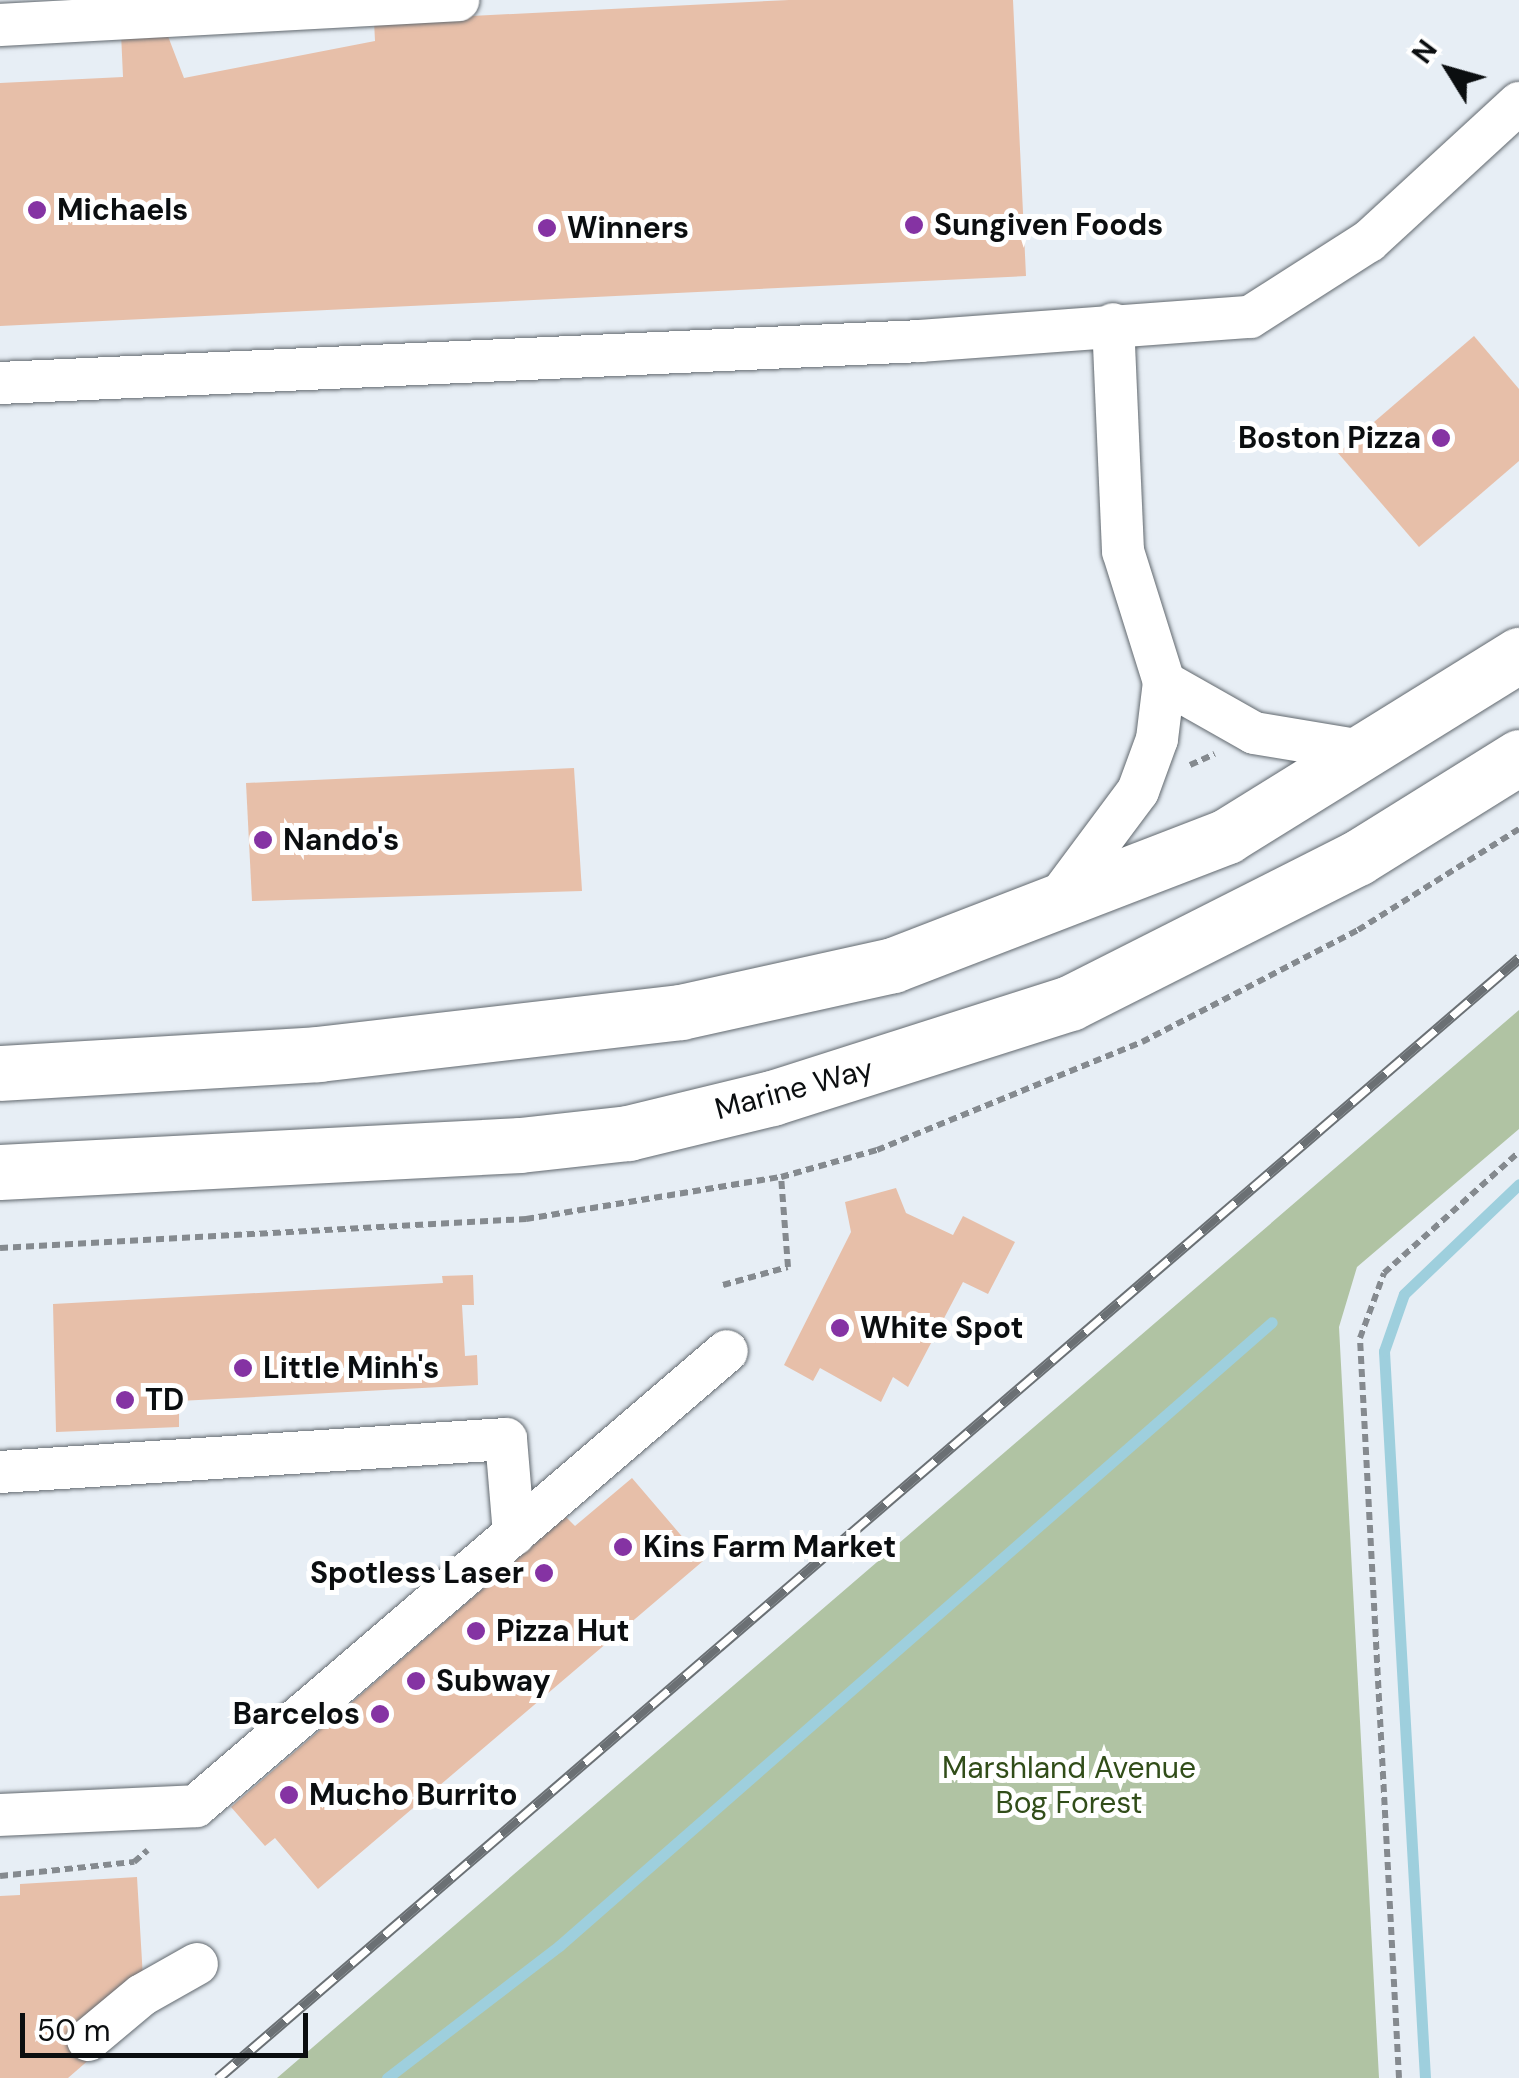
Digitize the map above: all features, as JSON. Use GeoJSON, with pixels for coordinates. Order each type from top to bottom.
{"type":"FeatureCollection","features":[{"type":"Feature","properties":{"kind":"main road"},"geometry":{"type":"LineString","coordinates":[[0,1073],[318,1054],[682,1012],[893,966],[1227,836],[1519,656]]}},
{"type":"Feature","properties":{"kind":"main road","name":"Marine Way"},"geometry":{"type":"LineString","coordinates":[[0,1172],[520,1145],[628,1133],[772,1098],[1070,1003],[1357,858],[1519,757]]}},
{"type":"Feature","properties":{"kind":"lane"},"geometry":{"type":"LineString","coordinates":[[0,26],[458,0]]}},
{"type":"Feature","properties":{"kind":"lane"},"geometry":{"type":"LineString","coordinates":[[0,383],[920,341],[1114,324],[1250,318],[1369,242],[1519,103]]}},
{"type":"Feature","properties":{"kind":"lane"},"geometry":{"type":"LineString","coordinates":[[1054,905],[1138,791],[1156,739],[1164,682],[1123,551],[1114,324]]}},
{"type":"Feature","properties":{"kind":"lane"},"geometry":{"type":"LineString","coordinates":[[1164,682],[1254,732],[1368,752]]}},
{"type":"Feature","properties":{"kind":"lane"},"geometry":{"type":"LineString","coordinates":[[0,1815],[196,1806],[726,1351]]}},
{"type":"Feature","properties":{"kind":"lane"},"geometry":{"type":"LineString","coordinates":[[0,1472],[506,1439],[514,1536]]}},
{"type":"Feature","properties":{"kind":"lane"},"geometry":{"type":"LineString","coordinates":[[88,2040],[142,1995],[197,1964]]}},
{"type":"Feature","properties":{"kind":"path"},"geometry":{"type":"LineString","coordinates":[[1176,772],[1230,747]]}},
{"type":"Feature","properties":{"kind":"path"},"geometry":{"type":"LineString","coordinates":[[1398,2078],[1360,1338],[1384,1273],[1519,1152]]}},
{"type":"Feature","properties":{"kind":"path"},"geometry":{"type":"LineString","coordinates":[[722,1285],[788,1266],[781,1177]]}},
{"type":"Feature","properties":{"kind":"path"},"geometry":{"type":"LineString","coordinates":[[0,1876],[134,1862],[150,1848]]}},
{"type":"Feature","properties":{"kind":"green space","name":"Marshland Avenue Bog Forest"},"geometry":{"type":"Polygon","coordinates":[[[1519,1010],[1519,1129],[1357,1267],[1339,1327],[1379,2078],[277,2078],[1519,1010]]]}},
{"type":"Feature","properties":{"kind":"building"},"geometry":{"type":"Polygon","coordinates":[[[789,0],[1013,0],[1026,276],[0,326],[0,83],[123,77],[121,33],[166,31],[184,78],[375,41],[374,21],[789,0]]]}},
{"type":"Feature","properties":{"kind":"building"},"geometry":{"type":"Polygon","coordinates":[[[1474,336],[1519,389],[1519,461],[1419,547],[1338,453],[1474,336]]]}},
{"type":"Feature","properties":{"kind":"building"},"geometry":{"type":"Polygon","coordinates":[[[574,768],[582,891],[252,901],[246,783],[574,768]]]}},
{"type":"Feature","properties":{"kind":"building"},"geometry":{"type":"Polygon","coordinates":[[[896,1188],[906,1213],[953,1235],[963,1216],[1015,1242],[988,1294],[963,1282],[908,1387],[893,1377],[881,1402],[820,1368],[813,1381],[784,1365],[851,1232],[845,1202],[896,1188]]]}},
{"type":"Feature","properties":{"kind":"building"},"geometry":{"type":"Polygon","coordinates":[[[473,1275],[474,1305],[462,1305],[465,1356],[477,1355],[478,1385],[179,1401],[179,1427],[56,1432],[53,1304],[443,1283],[442,1276],[473,1275]]]}},
{"type":"Feature","properties":{"kind":"building"},"geometry":{"type":"Polygon","coordinates":[[[632,1478],[703,1561],[318,1889],[275,1838],[265,1846],[231,1807],[566,1517],[575,1526],[632,1478]]]}},
{"type":"Feature","properties":{"kind":"building"},"geometry":{"type":"Polygon","coordinates":[[[137,1877],[143,1978],[99,2051],[68,2078],[0,2078],[0,1896],[20,1895],[20,1884],[137,1877]]]}},
{"type":"Feature","properties":{"kind":"waterway"},"geometry":{"type":"LineString","coordinates":[[1425,2078],[1384,1351],[1404,1294],[1519,1184]]}},
{"type":"Feature","properties":{"kind":"waterway"},"geometry":{"type":"LineString","coordinates":[[387,2078],[559,1946],[1272,1322]]}},
{"type":"Feature","properties":{"kind":"railway"},"geometry":{"type":"LineString","coordinates":[[218,2078],[1519,958]]}},
{"type":"Feature","properties":{"kind":"place","name":"Michaels"},"geometry":{"type":"Point","coordinates":[37,210]}},
{"type":"Feature","properties":{"kind":"place","name":"Sungiven Foods"},"geometry":{"type":"Point","coordinates":[914,225]}},
{"type":"Feature","properties":{"kind":"place","name":"Winners"},"geometry":{"type":"Point","coordinates":[547,228]}},
{"type":"Feature","properties":{"kind":"place","name":"Boston Pizza"},"geometry":{"type":"Point","coordinates":[1441,438]}},
{"type":"Feature","properties":{"kind":"place","name":"Nando's"},"geometry":{"type":"Point","coordinates":[263,840]}},
{"type":"Feature","properties":{"kind":"place","name":"White Spot"},"geometry":{"type":"Point","coordinates":[840,1328]}},
{"type":"Feature","properties":{"kind":"place","name":"Little Minh's"},"geometry":{"type":"Point","coordinates":[243,1368]}},
{"type":"Feature","properties":{"kind":"place","name":"TD"},"geometry":{"type":"Point","coordinates":[125,1400]}},
{"type":"Feature","properties":{"kind":"place","name":"Kins Farm Market"},"geometry":{"type":"Point","coordinates":[623,1547]}},
{"type":"Feature","properties":{"kind":"place","name":"Spotless Laser"},"geometry":{"type":"Point","coordinates":[544,1573]}},
{"type":"Feature","properties":{"kind":"place","name":"Pizza Hut"},"geometry":{"type":"Point","coordinates":[476,1631]}},
{"type":"Feature","properties":{"kind":"place","name":"Subway"},"geometry":{"type":"Point","coordinates":[416,1681]}},
{"type":"Feature","properties":{"kind":"place","name":"Barcelos"},"geometry":{"type":"Point","coordinates":[380,1714]}},
{"type":"Feature","properties":{"kind":"place","name":"Mucho Burrito"},"geometry":{"type":"Point","coordinates":[289,1795]}}]}
